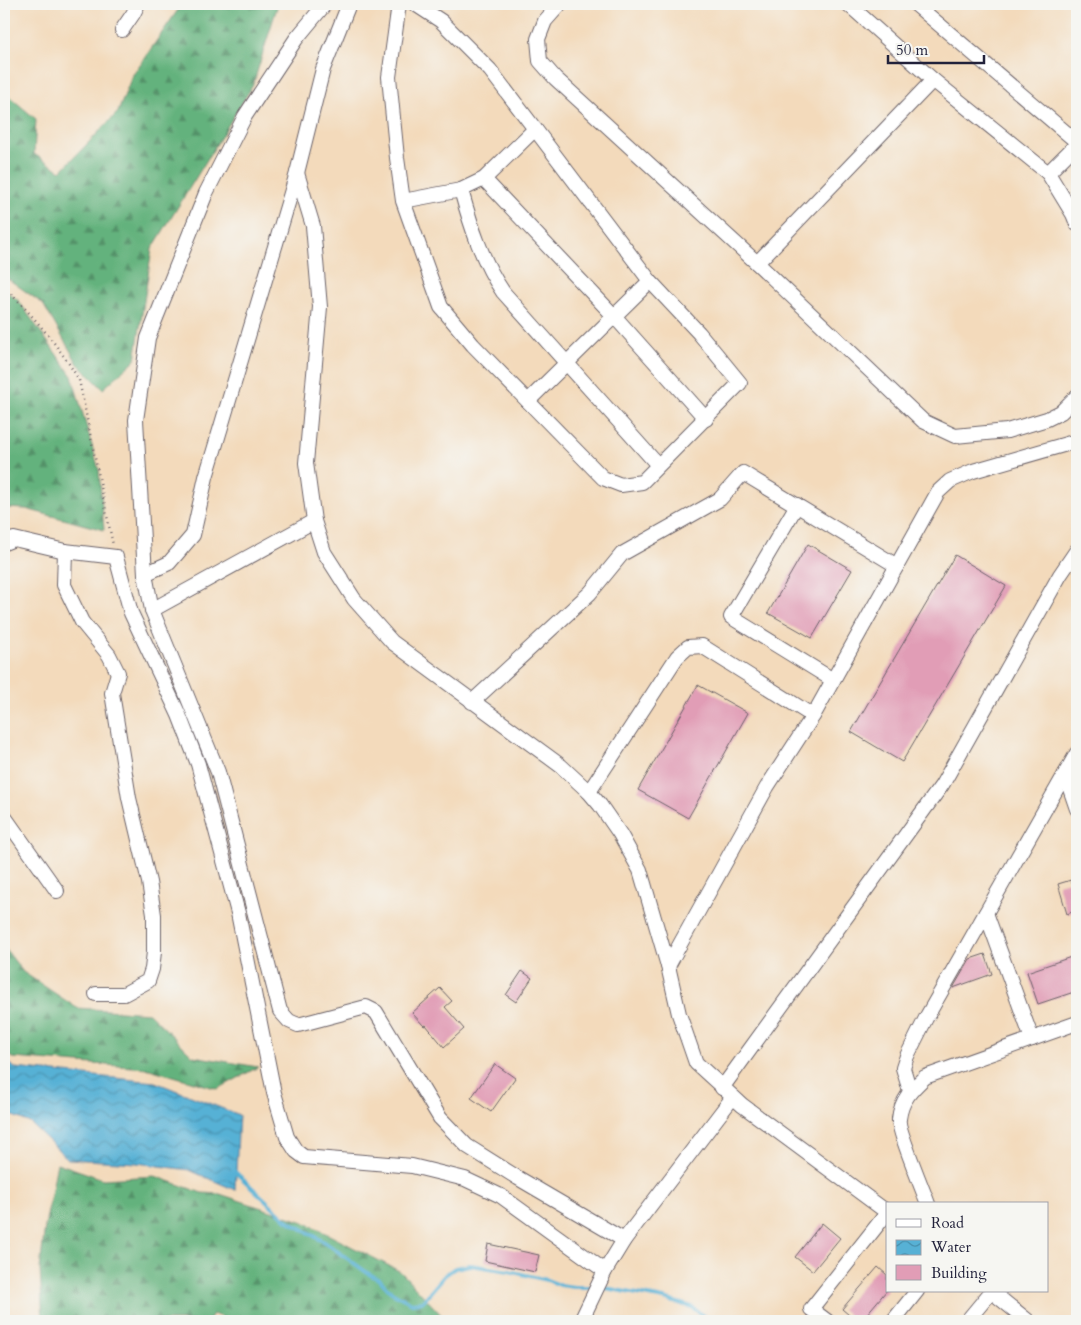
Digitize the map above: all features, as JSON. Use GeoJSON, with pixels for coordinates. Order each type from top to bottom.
{"type":"FeatureCollection","features":[{"type":"Feature","properties":{"kind":"street"},"geometry":{"type":"LineString","coordinates":[[122,30],[138,4]]}},
{"type":"Feature","properties":{"kind":"street"},"geometry":{"type":"LineString","coordinates":[[325,4],[296,39],[245,116],[206,193],[148,338],[136,420],[145,574],[152,610],[218,772],[280,1011],[289,1021],[298,1025],[366,1007],[376,1012],[440,1118],[467,1146],[624,1240]]}},
{"type":"Feature","properties":{"kind":"street"},"geometry":{"type":"LineString","coordinates":[[145,574],[169,563],[193,535],[206,477],[297,173],[322,69],[350,4]]}},
{"type":"Feature","properties":{"kind":"street"},"geometry":{"type":"LineString","coordinates":[[399,4],[389,77],[397,158],[403,201],[441,307],[473,345],[603,478],[621,485],[642,482],[657,464],[706,419],[740,383],[699,333],[650,281],[490,70],[441,21],[415,4]]}},
{"type":"Feature","properties":{"kind":"street"},"geometry":{"type":"LineString","coordinates":[[560,4],[545,21],[538,39],[540,61],[555,78],[757,263],[923,421],[955,436],[1007,431],[1047,419],[1062,412],[1077,396]]}},
{"type":"Feature","properties":{"kind":"street"},"geometry":{"type":"LineString","coordinates":[[848,4],[933,80],[1048,173],[1077,224]]}},
{"type":"Feature","properties":{"kind":"street"},"geometry":{"type":"LineString","coordinates":[[915,4],[1077,143],[1048,173]]}},
{"type":"Feature","properties":{"kind":"street"},"geometry":{"type":"LineString","coordinates":[[757,263],[933,80]]}},
{"type":"Feature","properties":{"kind":"street"},"geometry":{"type":"LineString","coordinates":[[403,201],[461,190],[484,179],[534,130]]}},
{"type":"Feature","properties":{"kind":"street"},"geometry":{"type":"LineString","coordinates":[[297,173],[312,226],[320,307],[306,463],[314,521],[324,552],[354,599],[392,642],[561,766],[589,792],[620,834],[640,870],[668,966],[679,1014],[696,1063],[733,1097],[886,1212]]}},
{"type":"Feature","properties":{"kind":"street"},"geometry":{"type":"LineString","coordinates":[[484,179],[614,317],[706,419]]}},
{"type":"Feature","properties":{"kind":"street"},"geometry":{"type":"LineString","coordinates":[[461,190],[472,229],[490,274],[502,292],[657,464]]}},
{"type":"Feature","properties":{"kind":"street"},"geometry":{"type":"LineString","coordinates":[[528,401],[650,281]]}},
{"type":"Feature","properties":{"kind":"street"},"geometry":{"type":"LineString","coordinates":[[668,966],[767,787],[813,716],[938,492],[950,481],[973,471],[1077,441]]}},
{"type":"Feature","properties":{"kind":"street"},"geometry":{"type":"LineString","coordinates":[[472,702],[590,593],[622,554],[720,499],[743,472],[897,566]]}},
{"type":"Feature","properties":{"kind":"street"},"geometry":{"type":"LineString","coordinates":[[797,505],[731,617],[833,680]]}},
{"type":"Feature","properties":{"kind":"street"},"geometry":{"type":"LineString","coordinates":[[152,610],[314,521]]}},
{"type":"Feature","properties":{"kind":"street"},"geometry":{"type":"LineString","coordinates":[[4,543],[14,539],[65,551],[116,557],[130,613],[179,715],[198,764],[238,913],[274,1093],[287,1137],[292,1145],[304,1157],[412,1166],[465,1179],[502,1196],[605,1271]]}},
{"type":"Feature","properties":{"kind":"street"},"geometry":{"type":"LineString","coordinates":[[722,1088],[942,785],[1060,575],[1077,550]]}},
{"type":"Feature","properties":{"kind":"street"},"geometry":{"type":"LineString","coordinates":[[65,551],[64,585],[82,622],[109,655],[118,673],[112,693],[129,798],[149,882],[154,915],[154,952],[148,981],[124,994],[96,994]]}},
{"type":"Feature","properties":{"kind":"street"},"geometry":{"type":"LineString","coordinates":[[589,792],[677,657],[688,647],[702,646],[813,716]]}},
{"type":"Feature","properties":{"kind":"street"},"geometry":{"type":"LineString","coordinates":[[910,1091],[903,1068],[907,1056],[926,1018],[1077,753]]}},
{"type":"Feature","properties":{"kind":"street"},"geometry":{"type":"LineString","coordinates":[[1065,774],[1077,809]]}},
{"type":"Feature","properties":{"kind":"street"},"geometry":{"type":"LineString","coordinates":[[4,816],[57,891]]}},
{"type":"Feature","properties":{"kind":"street"},"geometry":{"type":"LineString","coordinates":[[986,913],[1032,1039]]}},
{"type":"Feature","properties":{"kind":"street"},"geometry":{"type":"LineString","coordinates":[[927,1202],[898,1121],[902,1104],[910,1091],[925,1077],[1077,1023]]}},
{"type":"Feature","properties":{"kind":"street"},"geometry":{"type":"LineString","coordinates":[[581,1321],[605,1271],[624,1240],[733,1097]]}},
{"type":"Feature","properties":{"kind":"street"},"geometry":{"type":"LineString","coordinates":[[827,1321],[811,1309],[886,1214]]}},
{"type":"Feature","properties":{"kind":"street"},"geometry":{"type":"LineString","coordinates":[[893,1321],[916,1292]]}},
{"type":"Feature","properties":{"kind":"street"},"geometry":{"type":"LineString","coordinates":[[967,1321],[991,1292],[1028,1321]]}},
{"type":"Feature","properties":{"kind":"path"},"geometry":{"type":"LineString","coordinates":[[4,287],[65,356],[79,380],[116,557]]}},
{"type":"Feature","properties":{"kind":"green space"},"geometry":{"type":"Polygon","coordinates":[[[182,4],[278,4],[253,85],[152,249],[135,360],[103,389],[78,364],[43,304],[4,276],[4,92],[36,119],[34,154],[61,171],[118,112],[132,76],[182,4]]]}},
{"type":"Feature","properties":{"kind":"green space"},"geometry":{"type":"Polygon","coordinates":[[[4,290],[18,300],[72,376],[99,470],[104,530],[26,509],[4,508],[4,290]]]}},
{"type":"Feature","properties":{"kind":"green space"},"geometry":{"type":"Polygon","coordinates":[[[4,947],[23,972],[77,1008],[149,1013],[193,1056],[258,1067],[218,1089],[146,1068],[13,1058],[4,1051],[4,947]]]}},
{"type":"Feature","properties":{"kind":"green space"},"geometry":{"type":"Polygon","coordinates":[[[57,1163],[103,1179],[155,1176],[202,1193],[220,1194],[304,1222],[401,1272],[447,1321],[231,1321],[213,1314],[208,1321],[43,1321],[40,1269],[45,1226],[57,1163]]]}},
{"type":"Feature","properties":{"kind":"green space"},"geometry":{"type":"Polygon","coordinates":[[[4,1229],[9,1272],[7,1321],[4,1321],[4,1229]]]}},
{"type":"Feature","properties":{"kind":"water"},"geometry":{"type":"Polygon","coordinates":[[[4,1060],[15,1068],[155,1082],[239,1115],[235,1190],[189,1170],[137,1163],[68,1159],[30,1123],[4,1112],[4,1060]]]}},
{"type":"Feature","properties":{"kind":"building"},"geometry":{"type":"Polygon","coordinates":[[[808,544],[852,570],[812,638],[768,613],[808,544]]]}},
{"type":"Feature","properties":{"kind":"building"},"geometry":{"type":"Polygon","coordinates":[[[955,555],[1006,586],[902,762],[851,732],[955,555]]]}},
{"type":"Feature","properties":{"kind":"building"},"geometry":{"type":"Polygon","coordinates":[[[698,685],[748,713],[688,818],[638,790],[698,685]]]}},
{"type":"Feature","properties":{"kind":"building"},"geometry":{"type":"Polygon","coordinates":[[[1071,880],[1077,898],[1077,910],[1067,914],[1058,884],[1071,880]]]}},
{"type":"Feature","properties":{"kind":"building"},"geometry":{"type":"Polygon","coordinates":[[[985,954],[992,974],[953,988],[970,959],[985,954]]]}},
{"type":"Feature","properties":{"kind":"building"},"geometry":{"type":"Polygon","coordinates":[[[1077,955],[1077,991],[1038,1004],[1027,972],[1077,955]]]}},
{"type":"Feature","properties":{"kind":"building"},"geometry":{"type":"Polygon","coordinates":[[[522,971],[532,978],[516,1002],[506,995],[522,971]]]}},
{"type":"Feature","properties":{"kind":"building"},"geometry":{"type":"Polygon","coordinates":[[[440,988],[452,1001],[445,1007],[464,1029],[444,1047],[426,1025],[424,1026],[412,1013],[440,988]]]}},
{"type":"Feature","properties":{"kind":"building"},"geometry":{"type":"Polygon","coordinates":[[[495,1064],[515,1078],[491,1112],[471,1098],[495,1064]]]}},
{"type":"Feature","properties":{"kind":"building"},"geometry":{"type":"Polygon","coordinates":[[[822,1223],[840,1238],[813,1271],[795,1257],[822,1223]]]}},
{"type":"Feature","properties":{"kind":"building"},"geometry":{"type":"Polygon","coordinates":[[[488,1244],[539,1255],[535,1272],[485,1261],[488,1244]]]}},
{"type":"Feature","properties":{"kind":"building"},"geometry":{"type":"Polygon","coordinates":[[[878,1267],[886,1274],[886,1291],[861,1321],[856,1321],[842,1309],[878,1267]]]}},
{"type":"Feature","properties":{"kind":"waterway"},"geometry":{"type":"LineString","coordinates":[[233,1170],[287,1220],[326,1243],[380,1280],[390,1291],[412,1303],[422,1302],[445,1275],[455,1268],[470,1265],[509,1271],[560,1285],[593,1287]]}},
{"type":"Feature","properties":{"kind":"waterway"},"geometry":{"type":"LineString","coordinates":[[600,1287],[664,1299],[692,1307],[710,1321]]}}]}
